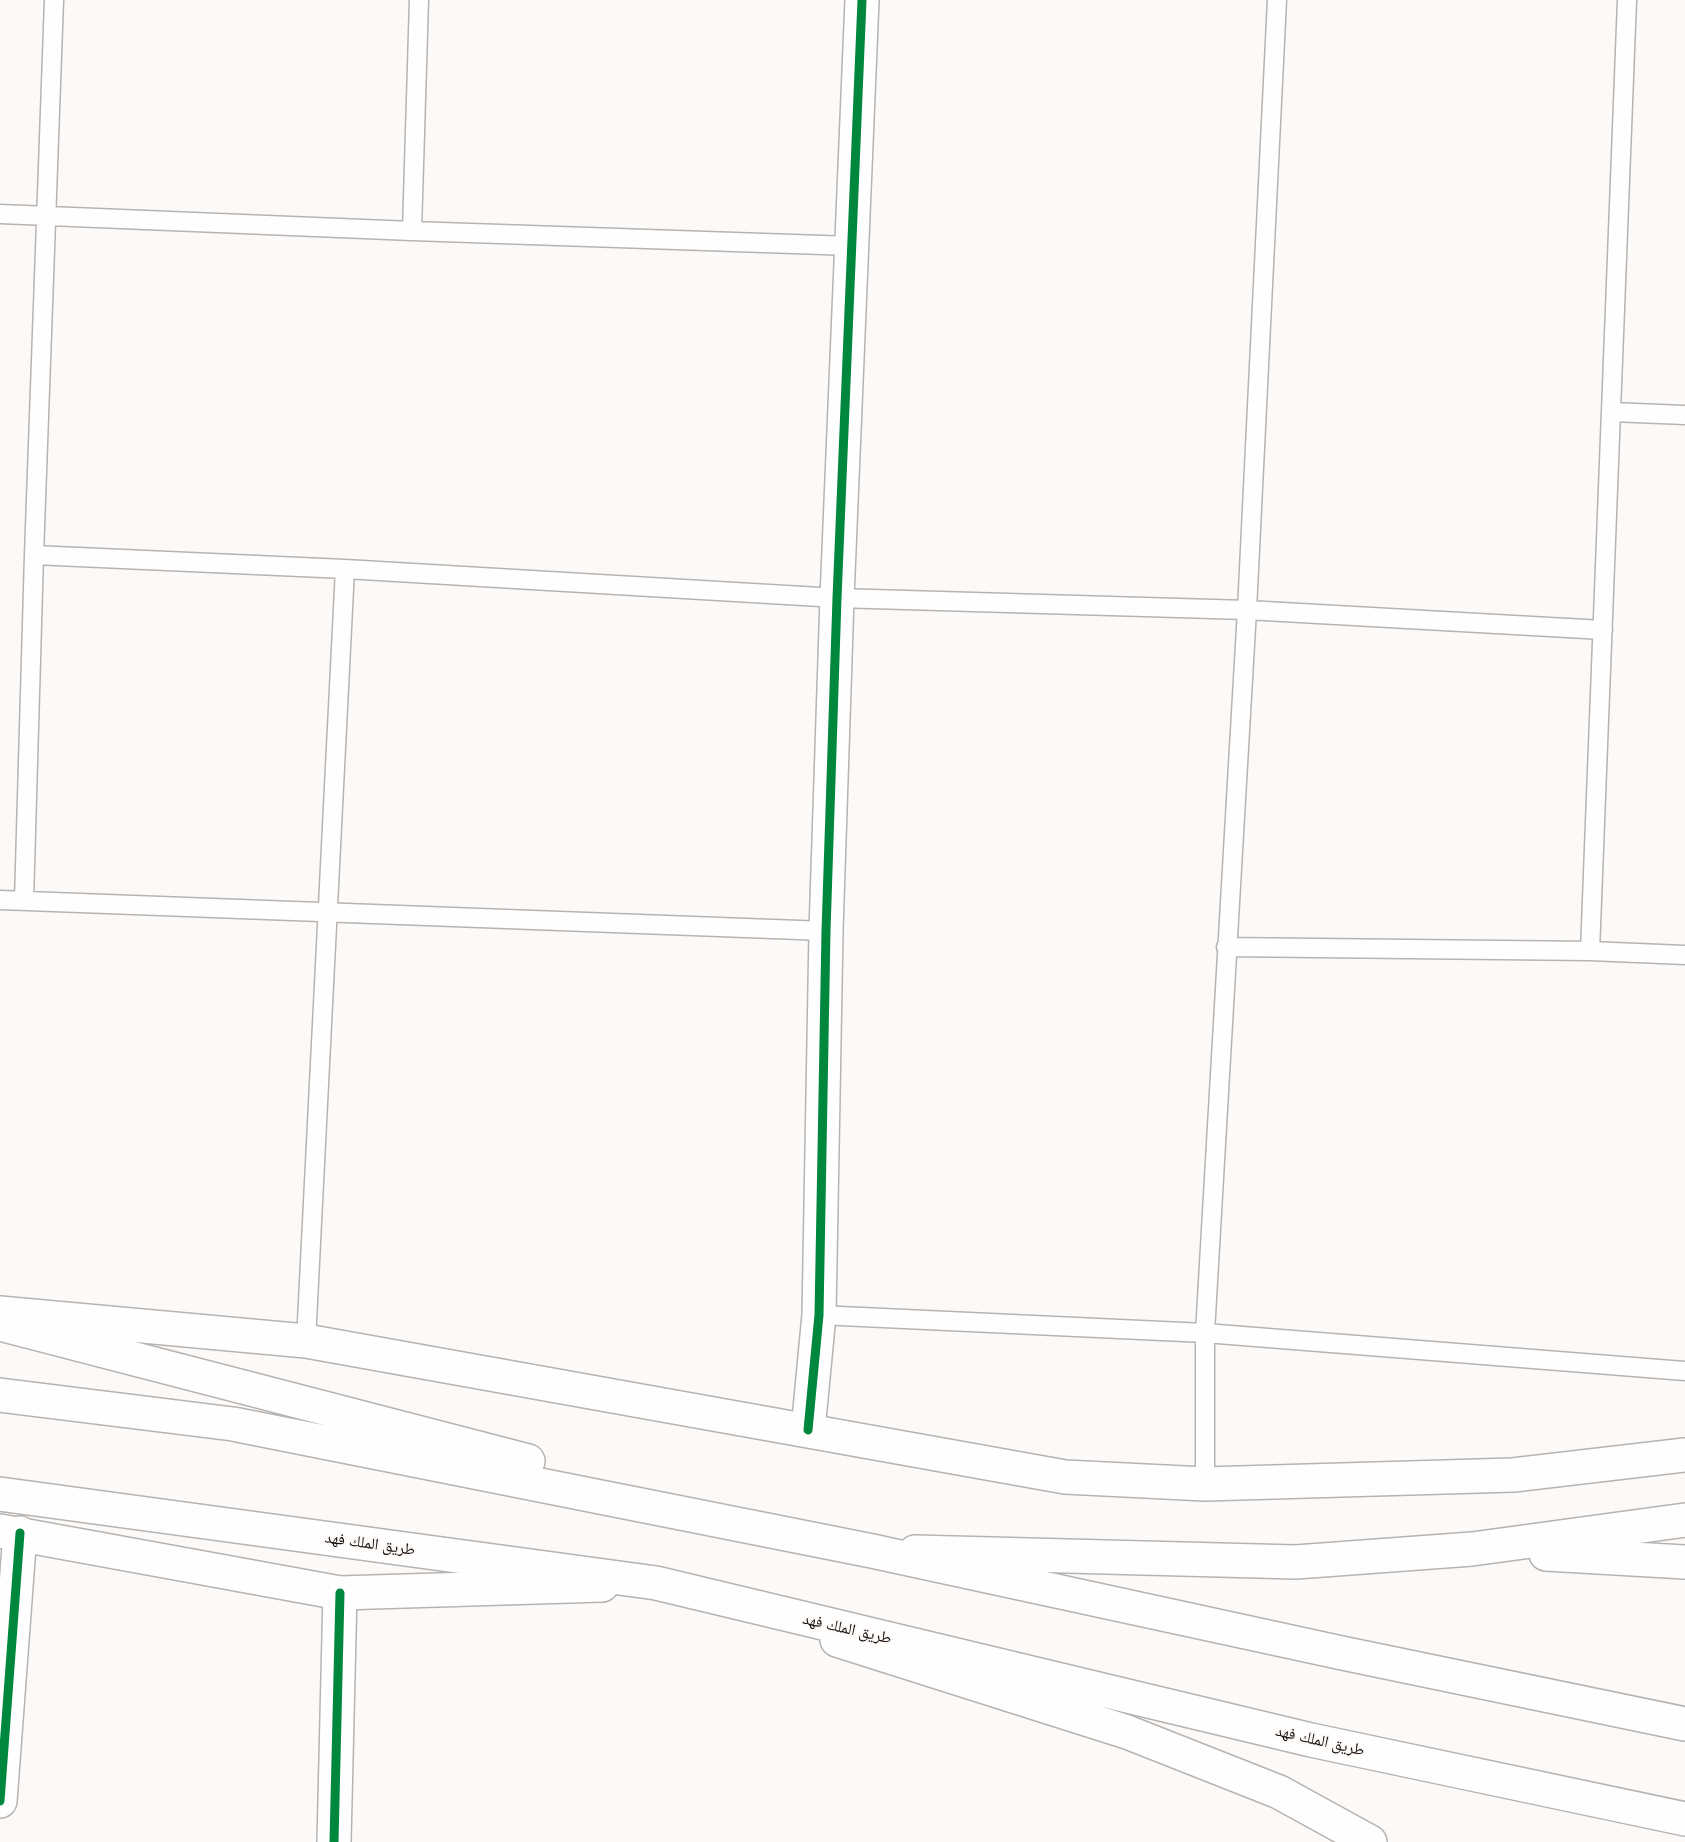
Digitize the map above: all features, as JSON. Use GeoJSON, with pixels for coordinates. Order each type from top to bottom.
{"type":"FeatureCollection","features":[{"type":"Feature","properties":{"kind":"main road"},"geometry":{"type":"LineString","coordinates":[[808,1430],[819,1315],[826,931],[837,598],[862,0]]}},
{"type":"Feature","properties":{"kind":"main road"},"geometry":{"type":"LineString","coordinates":[[0,1313],[306,1341],[1065,1477],[1204,1484],[1514,1475],[1685,1455]]}},
{"type":"Feature","properties":{"kind":"main road"},"geometry":{"type":"LineString","coordinates":[[0,1324],[872,1551],[1296,1562],[1472,1549],[1685,1520]]}},
{"type":"Feature","properties":{"kind":"main road"},"geometry":{"type":"LineString","coordinates":[[0,1395],[233,1424],[872,1551],[1342,1653],[1685,1724]]}},
{"type":"Feature","properties":{"kind":"main road","name":"طريق الملك فهد"},"geometry":{"type":"LineString","coordinates":[[0,1494],[656,1583],[1311,1740],[1685,1819]]}},
{"type":"Feature","properties":{"kind":"main road"},"geometry":{"type":"LineString","coordinates":[[0,1800],[10,1532],[340,1593],[656,1583],[1127,1732],[1279,1792],[1370,1842]]}},
{"type":"Feature","properties":{"kind":"main road"},"geometry":{"type":"LineString","coordinates":[[1472,1549],[1685,1562]]}},
{"type":"Feature","properties":{"kind":"main road"},"geometry":{"type":"LineString","coordinates":[[334,1842],[340,1593]]}},
{"type":"Feature","properties":{"kind":"lane"},"geometry":{"type":"LineString","coordinates":[[24,901],[54,0]]}},
{"type":"Feature","properties":{"kind":"lane"},"geometry":{"type":"LineString","coordinates":[[412,231],[419,0]]}},
{"type":"Feature","properties":{"kind":"lane"},"geometry":{"type":"LineString","coordinates":[[1204,1484],[1204,1333],[1246,610],[1277,0]]}},
{"type":"Feature","properties":{"kind":"lane"},"geometry":{"type":"LineString","coordinates":[[1590,951],[1628,0]]}},
{"type":"Feature","properties":{"kind":"lane"},"geometry":{"type":"LineString","coordinates":[[0,214],[852,246]]}},
{"type":"Feature","properties":{"kind":"lane"},"geometry":{"type":"LineString","coordinates":[[1611,412],[1685,415]]}},
{"type":"Feature","properties":{"kind":"lane"},"geometry":{"type":"LineString","coordinates":[[34,555],[345,569],[837,598],[1246,610],[1603,630]]}},
{"type":"Feature","properties":{"kind":"lane"},"geometry":{"type":"LineString","coordinates":[[306,1341],[345,569]]}},
{"type":"Feature","properties":{"kind":"lane"},"geometry":{"type":"LineString","coordinates":[[0,900],[826,931]]}},
{"type":"Feature","properties":{"kind":"lane"},"geometry":{"type":"LineString","coordinates":[[1226,947],[1590,951],[1685,955]]}},
{"type":"Feature","properties":{"kind":"lane"},"geometry":{"type":"LineString","coordinates":[[819,1315],[1204,1333],[1685,1371]]}},
{"type":"Feature","properties":{"kind":"cycle path"},"geometry":{"type":"LineString","coordinates":[[808,1430],[819,1315],[826,931],[837,598],[862,0]]}},
{"type":"Feature","properties":{"kind":"cycle path"},"geometry":{"type":"LineString","coordinates":[[0,1801],[20,1533]]}},
{"type":"Feature","properties":{"kind":"cycle path"},"geometry":{"type":"LineString","coordinates":[[334,1842],[340,1593]]}}]}
